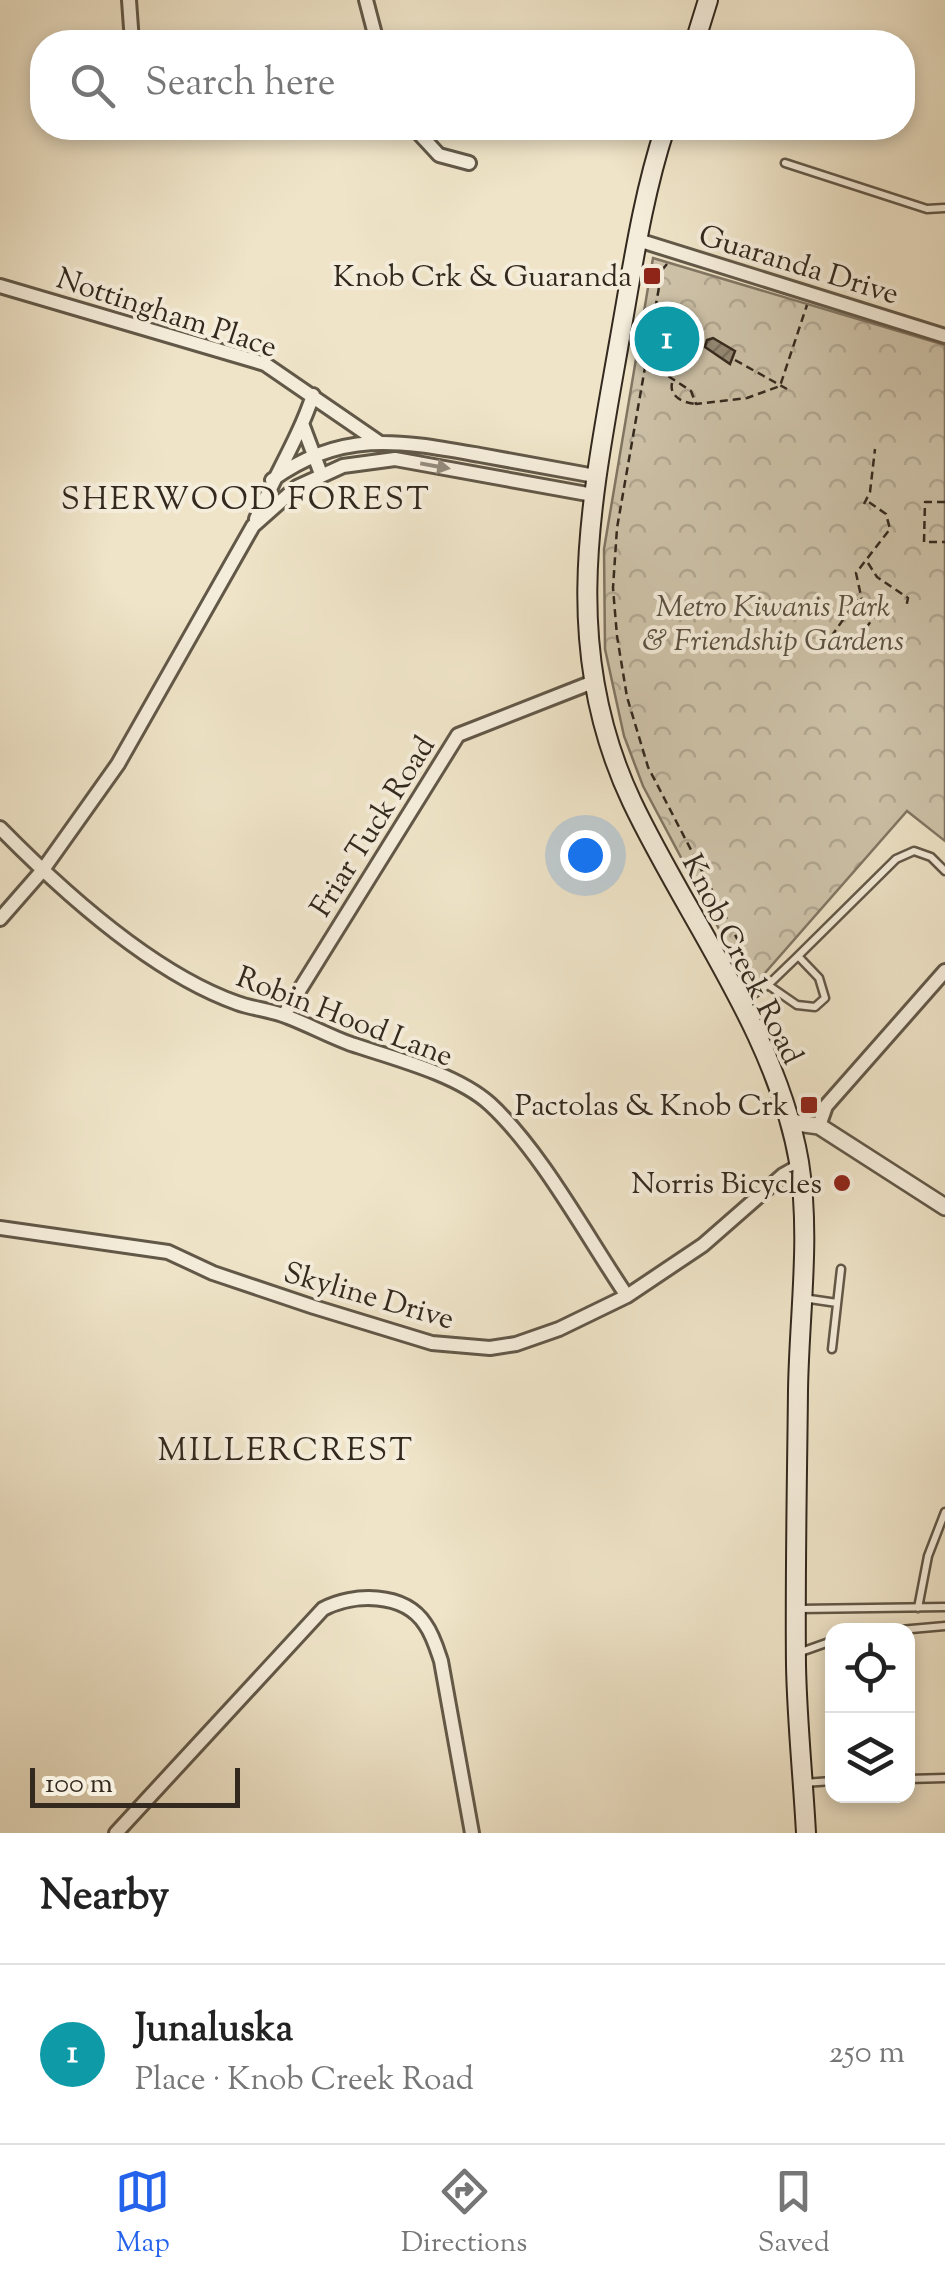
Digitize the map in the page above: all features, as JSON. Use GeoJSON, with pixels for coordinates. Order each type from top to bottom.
{"type":"FeatureCollection","features":[{"type":"Feature","properties":{"kind":"main road"},"geometry":{"type":"LineString","coordinates":[[699,30],[708,0]]}},
{"type":"Feature","properties":{"kind":"main road","name":"Knob Creek Road"},"geometry":{"type":"LineString","coordinates":[[661,140],[648,182],[594,486],[585,588],[593,682],[631,800],[740,1003],[790,1122],[800,1166],[802,1298],[796,1653],[806,1833]]}},
{"type":"Feature","properties":{"kind":"street"},"geometry":{"type":"LineString","coordinates":[[129,0],[131,30]]}},
{"type":"Feature","properties":{"kind":"street"},"geometry":{"type":"LineString","coordinates":[[366,0],[375,30]]}},
{"type":"Feature","properties":{"kind":"street"},"geometry":{"type":"LineString","coordinates":[[425,140],[439,156],[468,163]]}},
{"type":"Feature","properties":{"kind":"street","name":"Guaranda Drive"},"geometry":{"type":"LineString","coordinates":[[638,240],[945,336]]}},
{"type":"Feature","properties":{"kind":"street","name":"Nottingham Place"},"geometry":{"type":"LineString","coordinates":[[0,286],[265,364],[380,442]]}},
{"type":"Feature","properties":{"kind":"street"},"geometry":{"type":"LineString","coordinates":[[0,919],[42,871],[118,764],[253,526],[314,396]]}},
{"type":"Feature","properties":{"kind":"street"},"geometry":{"type":"LineString","coordinates":[[303,426],[321,474]]}},
{"type":"Feature","properties":{"kind":"street"},"geometry":{"type":"LineString","coordinates":[[272,480],[312,456],[352,445],[396,441],[594,486]]}},
{"type":"Feature","properties":{"kind":"street"},"geometry":{"type":"LineString","coordinates":[[395,459],[396,441]]}},
{"type":"Feature","properties":{"kind":"street"},"geometry":{"type":"LineString","coordinates":[[253,526],[297,487],[321,474],[342,466],[395,459],[594,486]]}},
{"type":"Feature","properties":{"kind":"street","name":"Friar Tuck Road"},"geometry":{"type":"LineString","coordinates":[[284,1015],[458,735],[593,682]]}},
{"type":"Feature","properties":{"kind":"street","name":"Robin Hood Lane"},"geometry":{"type":"LineString","coordinates":[[0,828],[42,871],[180,978],[237,1003],[284,1015],[453,1082],[487,1102],[521,1137],[626,1296]]}},
{"type":"Feature","properties":{"kind":"street"},"geometry":{"type":"LineString","coordinates":[[819,1126],[826,1106],[945,971]]}},
{"type":"Feature","properties":{"kind":"street"},"geometry":{"type":"LineString","coordinates":[[790,1122],[819,1126],[945,1207]]}},
{"type":"Feature","properties":{"kind":"street","name":"Skyline Drive"},"geometry":{"type":"LineString","coordinates":[[0,1228],[168,1252],[314,1307],[432,1343],[460,1348],[516,1344],[559,1329],[626,1296],[703,1246],[783,1175],[800,1166]]}},
{"type":"Feature","properties":{"kind":"street"},"geometry":{"type":"LineString","coordinates":[[116,1833],[323,1609],[336,1602],[371,1598],[409,1608],[424,1622],[433,1640],[441,1661],[472,1833]]}},
{"type":"Feature","properties":{"kind":"lane"},"geometry":{"type":"LineString","coordinates":[[785,164],[928,209],[945,207]]}},
{"type":"Feature","properties":{"kind":"lane"},"geometry":{"type":"LineString","coordinates":[[740,1003],[766,986],[896,859],[914,851],[931,857],[945,870]]}},
{"type":"Feature","properties":{"kind":"lane"},"geometry":{"type":"LineString","coordinates":[[766,986],[797,1005],[815,1007],[825,998],[818,978],[798,956]]}},
{"type":"Feature","properties":{"kind":"lane"},"geometry":{"type":"LineString","coordinates":[[832,1349],[842,1268]]}},
{"type":"Feature","properties":{"kind":"lane"},"geometry":{"type":"LineString","coordinates":[[802,1298],[837,1303]]}},
{"type":"Feature","properties":{"kind":"lane"},"geometry":{"type":"LineString","coordinates":[[918,1608],[928,1556],[945,1512]]}},
{"type":"Feature","properties":{"kind":"lane"},"geometry":{"type":"LineString","coordinates":[[798,1609],[945,1607]]}},
{"type":"Feature","properties":{"kind":"lane"},"geometry":{"type":"LineString","coordinates":[[915,1629],[945,1626]]}},
{"type":"Feature","properties":{"kind":"lane"},"geometry":{"type":"LineString","coordinates":[[796,1653],[825,1643]]}},
{"type":"Feature","properties":{"kind":"lane"},"geometry":{"type":"LineString","coordinates":[[915,1779],[945,1778]]}},
{"type":"Feature","properties":{"kind":"lane"},"geometry":{"type":"LineString","coordinates":[[803,1783],[825,1781]]}},
{"type":"Feature","properties":{"kind":"path"},"geometry":{"type":"LineString","coordinates":[[674,263],[662,270],[617,528],[613,588],[617,636],[627,697],[648,767],[766,986]]}},
{"type":"Feature","properties":{"kind":"path"},"geometry":{"type":"LineString","coordinates":[[780,386],[808,303]]}},
{"type":"Feature","properties":{"kind":"path"},"geometry":{"type":"LineString","coordinates":[[661,338],[668,376],[692,391],[696,404]]}},
{"type":"Feature","properties":{"kind":"path"},"geometry":{"type":"LineString","coordinates":[[735,360],[787,389]]}},
{"type":"Feature","properties":{"kind":"path"},"geometry":{"type":"LineString","coordinates":[[672,381],[675,394],[685,403],[696,404],[747,398],[780,386]]}},
{"type":"Feature","properties":{"kind":"path"},"geometry":{"type":"LineString","coordinates":[[864,605],[856,600],[833,634],[852,648],[876,614],[864,605],[856,573],[890,529],[886,514],[865,502],[870,492],[874,449]]}},
{"type":"Feature","properties":{"kind":"path"},"geometry":{"type":"LineString","coordinates":[[945,502],[925,502],[924,542],[945,542]]}},
{"type":"Feature","properties":{"kind":"path"},"geometry":{"type":"LineString","coordinates":[[867,562],[877,576],[908,598],[906,608]]}},
{"type":"Feature","properties":{"kind":"green space","name":"Metro Kiwanis Park & Friendship Gardens"},"geometry":{"type":"Polygon","coordinates":[[[653,258],[945,345],[945,841],[907,811],[751,989],[643,786],[624,736],[605,649],[604,549],[653,258]]]}},
{"type":"Feature","properties":{"kind":"building"},"geometry":{"type":"Polygon","coordinates":[[[713,338],[735,351],[730,364],[705,347],[707,340],[713,338]]]}},
{"type":"Feature","properties":{"kind":"place","name":"Knob Crk & Guaranda"},"geometry":{"type":"Point","coordinates":[652,276]}},
{"type":"Feature","properties":{"kind":"place","name":"Junaluska"},"geometry":{"type":"Point","coordinates":[667,339]}},
{"type":"Feature","properties":{"kind":"place","name":"Pactolas & Knob Crk"},"geometry":{"type":"Point","coordinates":[809,1105]}},
{"type":"Feature","properties":{"kind":"place","name":"Norris Bicycles"},"geometry":{"type":"Point","coordinates":[842,1183]}},
{"type":"Feature","properties":{"kind":"district","name":"SHERWOOD FOREST"},"geometry":{"type":"Point","coordinates":[246,498]}},
{"type":"Feature","properties":{"kind":"district","name":"MILLERCREST"},"geometry":{"type":"Point","coordinates":[286,1449]}}]}
